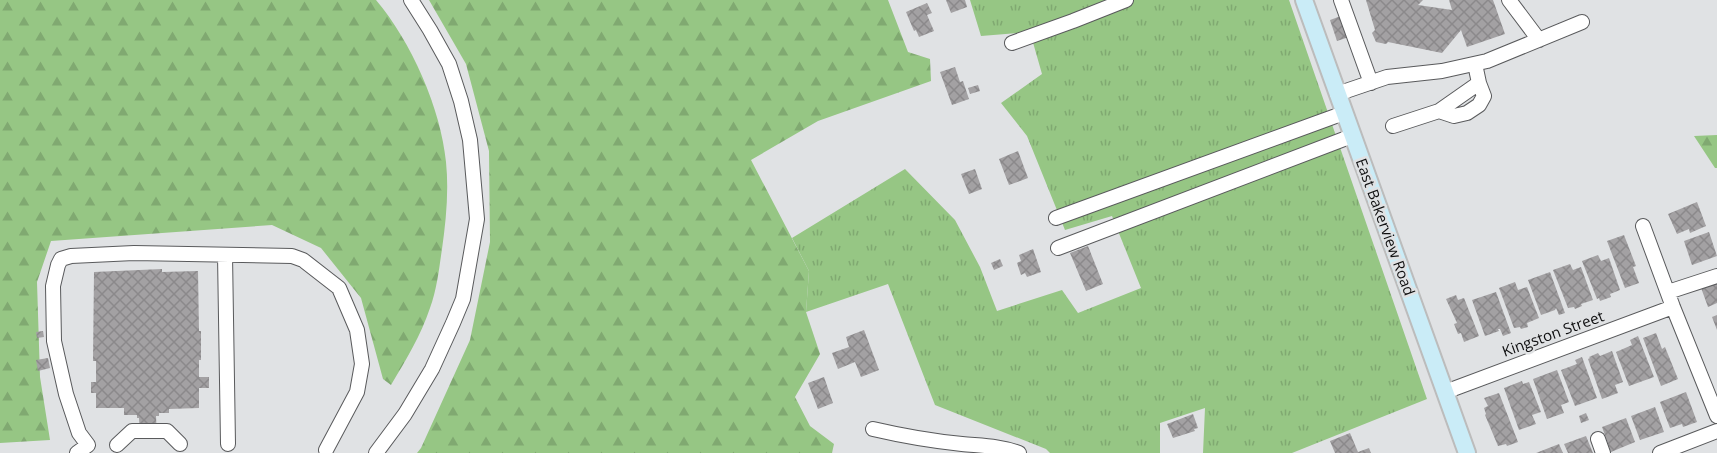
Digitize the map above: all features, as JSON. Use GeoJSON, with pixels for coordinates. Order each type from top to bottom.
{"type":"FeatureCollection","features":[{"type":"Feature","properties":{"kind":"main road","name":"East Bakerview Road"},"geometry":{"type":"LineString","coordinates":[[1304,0],[1467,453]]}},
{"type":"Feature","properties":{"kind":"street"},"geometry":{"type":"LineString","coordinates":[[376,453],[405,414],[432,369],[453,323],[462,299],[477,219],[470,140],[461,101],[449,64],[411,0]]}},
{"type":"Feature","properties":{"kind":"street"},"geometry":{"type":"LineString","coordinates":[[1012,42],[1126,0]]}},
{"type":"Feature","properties":{"kind":"street"},"geometry":{"type":"LineString","coordinates":[[1341,0],[1371,83]]}},
{"type":"Feature","properties":{"kind":"street"},"geometry":{"type":"LineString","coordinates":[[1509,0],[1539,40]]}},
{"type":"Feature","properties":{"kind":"street"},"geometry":{"type":"LineString","coordinates":[[1337,94],[1387,77],[1442,71],[1487,61],[1582,22]]}},
{"type":"Feature","properties":{"kind":"street"},"geometry":{"type":"LineString","coordinates":[[1393,126],[1439,111],[1479,83],[1475,64]]}},
{"type":"Feature","properties":{"kind":"street"},"geometry":{"type":"LineString","coordinates":[[1056,218],[1344,113]]}},
{"type":"Feature","properties":{"kind":"street"},"geometry":{"type":"LineString","coordinates":[[1058,248],[1352,136]]}},
{"type":"Feature","properties":{"kind":"street"},"geometry":{"type":"LineString","coordinates":[[1643,226],[1717,416]]}},
{"type":"Feature","properties":{"kind":"street"},"geometry":{"type":"LineString","coordinates":[[77,453],[88,445],[79,433],[66,394],[54,341],[53,286],[57,264],[62,258],[71,256],[134,253],[292,256],[315,268],[339,288],[357,330],[362,364],[357,393],[326,450]]}},
{"type":"Feature","properties":{"kind":"street"},"geometry":{"type":"LineString","coordinates":[[225,255],[228,444]]}},
{"type":"Feature","properties":{"kind":"street"},"geometry":{"type":"LineString","coordinates":[[1668,292],[1717,276]]}},
{"type":"Feature","properties":{"kind":"street","name":"Kingston Street"},"geometry":{"type":"LineString","coordinates":[[1445,392],[1673,306]]}},
{"type":"Feature","properties":{"kind":"street"},"geometry":{"type":"LineString","coordinates":[[873,429],[912,438],[999,447],[1018,453]]}},
{"type":"Feature","properties":{"kind":"street"},"geometry":{"type":"LineString","coordinates":[[117,445],[132,431],[167,431],[180,444]]}},
{"type":"Feature","properties":{"kind":"street"},"geometry":{"type":"LineString","coordinates":[[1660,453],[1717,431]]}},
{"type":"Feature","properties":{"kind":"street"},"geometry":{"type":"LineString","coordinates":[[1598,439],[1603,453]]}},
{"type":"Feature","properties":{"kind":"green space"},"geometry":{"type":"Polygon","coordinates":[[[0,0],[376,0],[401,35],[422,76],[438,120],[447,173],[445,228],[434,294],[418,338],[391,385],[383,379],[361,298],[321,248],[272,225],[51,241],[37,282],[40,377],[50,440],[0,443],[0,0]]]}},
{"type":"Feature","properties":{"kind":"green space"},"geometry":{"type":"Polygon","coordinates":[[[429,0],[888,0],[908,52],[930,59],[931,81],[818,121],[751,160],[809,271],[806,312],[820,354],[795,397],[810,426],[834,444],[832,453],[417,453],[470,340],[490,242],[489,151],[466,64],[429,0]]]}},
{"type":"Feature","properties":{"kind":"green space"},"geometry":{"type":"Polygon","coordinates":[[[970,0],[1289,0],[1427,399],[1292,453],[1203,453],[1205,408],[1160,423],[1160,453],[1050,453],[1046,449],[935,405],[888,284],[806,312],[809,271],[792,238],[905,169],[955,220],[980,267],[997,311],[1062,290],[1078,313],[1141,288],[1112,216],[1065,230],[1027,136],[1001,103],[1042,74],[1030,32],[981,36],[970,0]]]}},
{"type":"Feature","properties":{"kind":"green space"},"geometry":{"type":"Polygon","coordinates":[[[1717,135],[1717,168],[1715,168],[1694,136],[1717,135]]]}},
{"type":"Feature","properties":{"kind":"building"},"geometry":{"type":"Polygon","coordinates":[[[946,0],[965,0],[967,7],[951,13],[946,0]]]}},
{"type":"Feature","properties":{"kind":"building"},"geometry":{"type":"Polygon","coordinates":[[[1366,0],[1423,0],[1418,5],[1452,10],[1449,0],[1493,0],[1505,34],[1467,47],[1461,30],[1442,53],[1388,42],[1386,44],[1376,42],[1372,33],[1375,30],[1366,0]]]}},
{"type":"Feature","properties":{"kind":"building"},"geometry":{"type":"Polygon","coordinates":[[[927,3],[932,13],[927,15],[934,31],[919,37],[906,12],[927,3]]]}},
{"type":"Feature","properties":{"kind":"building"},"geometry":{"type":"Polygon","coordinates":[[[1341,16],[1349,37],[1337,41],[1330,20],[1341,16]]]}},
{"type":"Feature","properties":{"kind":"building"},"geometry":{"type":"Polygon","coordinates":[[[955,67],[969,99],[952,105],[940,72],[955,67]]]}},
{"type":"Feature","properties":{"kind":"building"},"geometry":{"type":"Polygon","coordinates":[[[978,85],[980,91],[970,94],[968,88],[978,85]]]}},
{"type":"Feature","properties":{"kind":"building"},"geometry":{"type":"Polygon","coordinates":[[[1018,151],[1028,178],[1009,185],[999,159],[1018,151]]]}},
{"type":"Feature","properties":{"kind":"building"},"geometry":{"type":"Polygon","coordinates":[[[975,169],[982,189],[969,194],[961,174],[975,169]]]}},
{"type":"Feature","properties":{"kind":"building"},"geometry":{"type":"Polygon","coordinates":[[[1697,202],[1706,226],[1690,233],[1689,229],[1677,234],[1668,214],[1697,202]]]}},
{"type":"Feature","properties":{"kind":"building"},"geometry":{"type":"Polygon","coordinates":[[[1709,232],[1717,256],[1692,265],[1684,241],[1709,232]]]}},
{"type":"Feature","properties":{"kind":"building"},"geometry":{"type":"Polygon","coordinates":[[[1624,235],[1636,266],[1633,267],[1639,283],[1625,288],[1607,241],[1624,235]]]}},
{"type":"Feature","properties":{"kind":"building"},"geometry":{"type":"Polygon","coordinates":[[[1088,246],[1103,284],[1086,291],[1070,253],[1088,246]]]}},
{"type":"Feature","properties":{"kind":"building"},"geometry":{"type":"Polygon","coordinates":[[[1033,249],[1041,272],[1027,277],[1025,273],[1021,275],[1017,263],[1021,261],[1019,255],[1033,249]]]}},
{"type":"Feature","properties":{"kind":"building"},"geometry":{"type":"Polygon","coordinates":[[[1598,255],[1601,261],[1609,258],[1620,290],[1600,301],[1599,298],[1597,299],[1582,261],[1598,255]]]}},
{"type":"Feature","properties":{"kind":"building"},"geometry":{"type":"Polygon","coordinates":[[[1000,259],[1003,266],[994,270],[991,263],[1000,259]]]}},
{"type":"Feature","properties":{"kind":"building"},"geometry":{"type":"Polygon","coordinates":[[[1570,264],[1573,270],[1581,267],[1593,300],[1575,309],[1574,307],[1568,308],[1553,270],[1570,264]]]}},
{"type":"Feature","properties":{"kind":"building"},"geometry":{"type":"Polygon","coordinates":[[[162,269],[162,272],[198,271],[199,331],[201,331],[199,377],[209,377],[209,388],[199,388],[199,408],[169,409],[169,413],[159,413],[159,416],[156,416],[157,438],[140,438],[137,415],[124,415],[124,408],[96,408],[96,393],[91,393],[91,382],[96,382],[96,361],[93,361],[94,272],[162,269]]]}},
{"type":"Feature","properties":{"kind":"building"},"geometry":{"type":"Polygon","coordinates":[[[1550,272],[1565,313],[1559,315],[1556,308],[1541,315],[1528,280],[1550,272]]]}},
{"type":"Feature","properties":{"kind":"building"},"geometry":{"type":"Polygon","coordinates":[[[1717,279],[1717,303],[1708,307],[1700,285],[1717,279]]]}},
{"type":"Feature","properties":{"kind":"building"},"geometry":{"type":"Polygon","coordinates":[[[1515,282],[1518,290],[1527,287],[1539,318],[1527,323],[1528,327],[1521,329],[1520,327],[1514,328],[1499,288],[1515,282]]]}},
{"type":"Feature","properties":{"kind":"building"},"geometry":{"type":"Polygon","coordinates":[[[1496,292],[1511,333],[1503,336],[1498,329],[1499,331],[1485,336],[1472,300],[1496,292]]]}},
{"type":"Feature","properties":{"kind":"building"},"geometry":{"type":"Polygon","coordinates":[[[1456,295],[1458,300],[1464,298],[1479,336],[1464,342],[1461,333],[1458,334],[1454,324],[1457,323],[1446,299],[1456,295]]]}},
{"type":"Feature","properties":{"kind":"building"},"geometry":{"type":"Polygon","coordinates":[[[1717,315],[1717,330],[1712,317],[1717,315]]]}},
{"type":"Feature","properties":{"kind":"building"},"geometry":{"type":"Polygon","coordinates":[[[864,330],[879,370],[861,377],[855,362],[838,369],[832,353],[849,347],[846,337],[864,330]]]}},
{"type":"Feature","properties":{"kind":"building"},"geometry":{"type":"Polygon","coordinates":[[[43,331],[44,337],[37,338],[36,332],[43,331]]]}},
{"type":"Feature","properties":{"kind":"building"},"geometry":{"type":"Polygon","coordinates":[[[1656,333],[1662,349],[1665,347],[1678,379],[1661,386],[1643,338],[1656,333]]]}},
{"type":"Feature","properties":{"kind":"building"},"geometry":{"type":"Polygon","coordinates":[[[1638,336],[1654,377],[1629,386],[1616,352],[1632,345],[1630,340],[1638,336]]]}},
{"type":"Feature","properties":{"kind":"building"},"geometry":{"type":"Polygon","coordinates":[[[1612,351],[1623,382],[1615,385],[1618,393],[1602,399],[1588,359],[1598,353],[1600,356],[1612,351]]]}},
{"type":"Feature","properties":{"kind":"building"},"geometry":{"type":"Polygon","coordinates":[[[1582,357],[1597,398],[1575,406],[1561,370],[1577,364],[1575,360],[1582,357]]]}},
{"type":"Feature","properties":{"kind":"building"},"geometry":{"type":"Polygon","coordinates":[[[48,358],[50,368],[38,371],[36,360],[48,358]]]}},
{"type":"Feature","properties":{"kind":"building"},"geometry":{"type":"Polygon","coordinates":[[[1557,370],[1569,402],[1561,405],[1564,413],[1547,419],[1533,379],[1557,370]]]}},
{"type":"Feature","properties":{"kind":"building"},"geometry":{"type":"Polygon","coordinates":[[[824,377],[833,403],[818,409],[808,383],[824,377]]]}},
{"type":"Feature","properties":{"kind":"building"},"geometry":{"type":"Polygon","coordinates":[[[1522,381],[1523,384],[1529,382],[1541,412],[1532,415],[1536,424],[1519,430],[1504,388],[1522,381]]]}},
{"type":"Feature","properties":{"kind":"building"},"geometry":{"type":"Polygon","coordinates":[[[1686,392],[1697,422],[1683,427],[1682,424],[1670,428],[1660,402],[1686,392]]]}},
{"type":"Feature","properties":{"kind":"building"},"geometry":{"type":"Polygon","coordinates":[[[1499,393],[1518,442],[1507,446],[1506,444],[1498,446],[1485,415],[1484,408],[1488,406],[1484,398],[1499,393]]]}},
{"type":"Feature","properties":{"kind":"building"},"geometry":{"type":"Polygon","coordinates":[[[1655,407],[1664,432],[1640,440],[1631,416],[1655,407]]]}},
{"type":"Feature","properties":{"kind":"building"},"geometry":{"type":"Polygon","coordinates":[[[1586,413],[1589,420],[1581,423],[1579,416],[1586,413]]]}},
{"type":"Feature","properties":{"kind":"building"},"geometry":{"type":"Polygon","coordinates":[[[1193,414],[1198,428],[1173,438],[1167,424],[1193,414]]]}},
{"type":"Feature","properties":{"kind":"building"},"geometry":{"type":"Polygon","coordinates":[[[1626,418],[1635,442],[1611,452],[1602,427],[1626,418]]]}},
{"type":"Feature","properties":{"kind":"building"},"geometry":{"type":"Polygon","coordinates":[[[1350,433],[1358,452],[1369,448],[1371,453],[1335,453],[1330,441],[1350,433]]]}},
{"type":"Feature","properties":{"kind":"building"},"geometry":{"type":"Polygon","coordinates":[[[1586,436],[1593,453],[1568,453],[1564,444],[1586,436]]]}},
{"type":"Feature","properties":{"kind":"building"},"geometry":{"type":"Polygon","coordinates":[[[1559,444],[1563,453],[1536,453],[1559,444]]]}}]}
